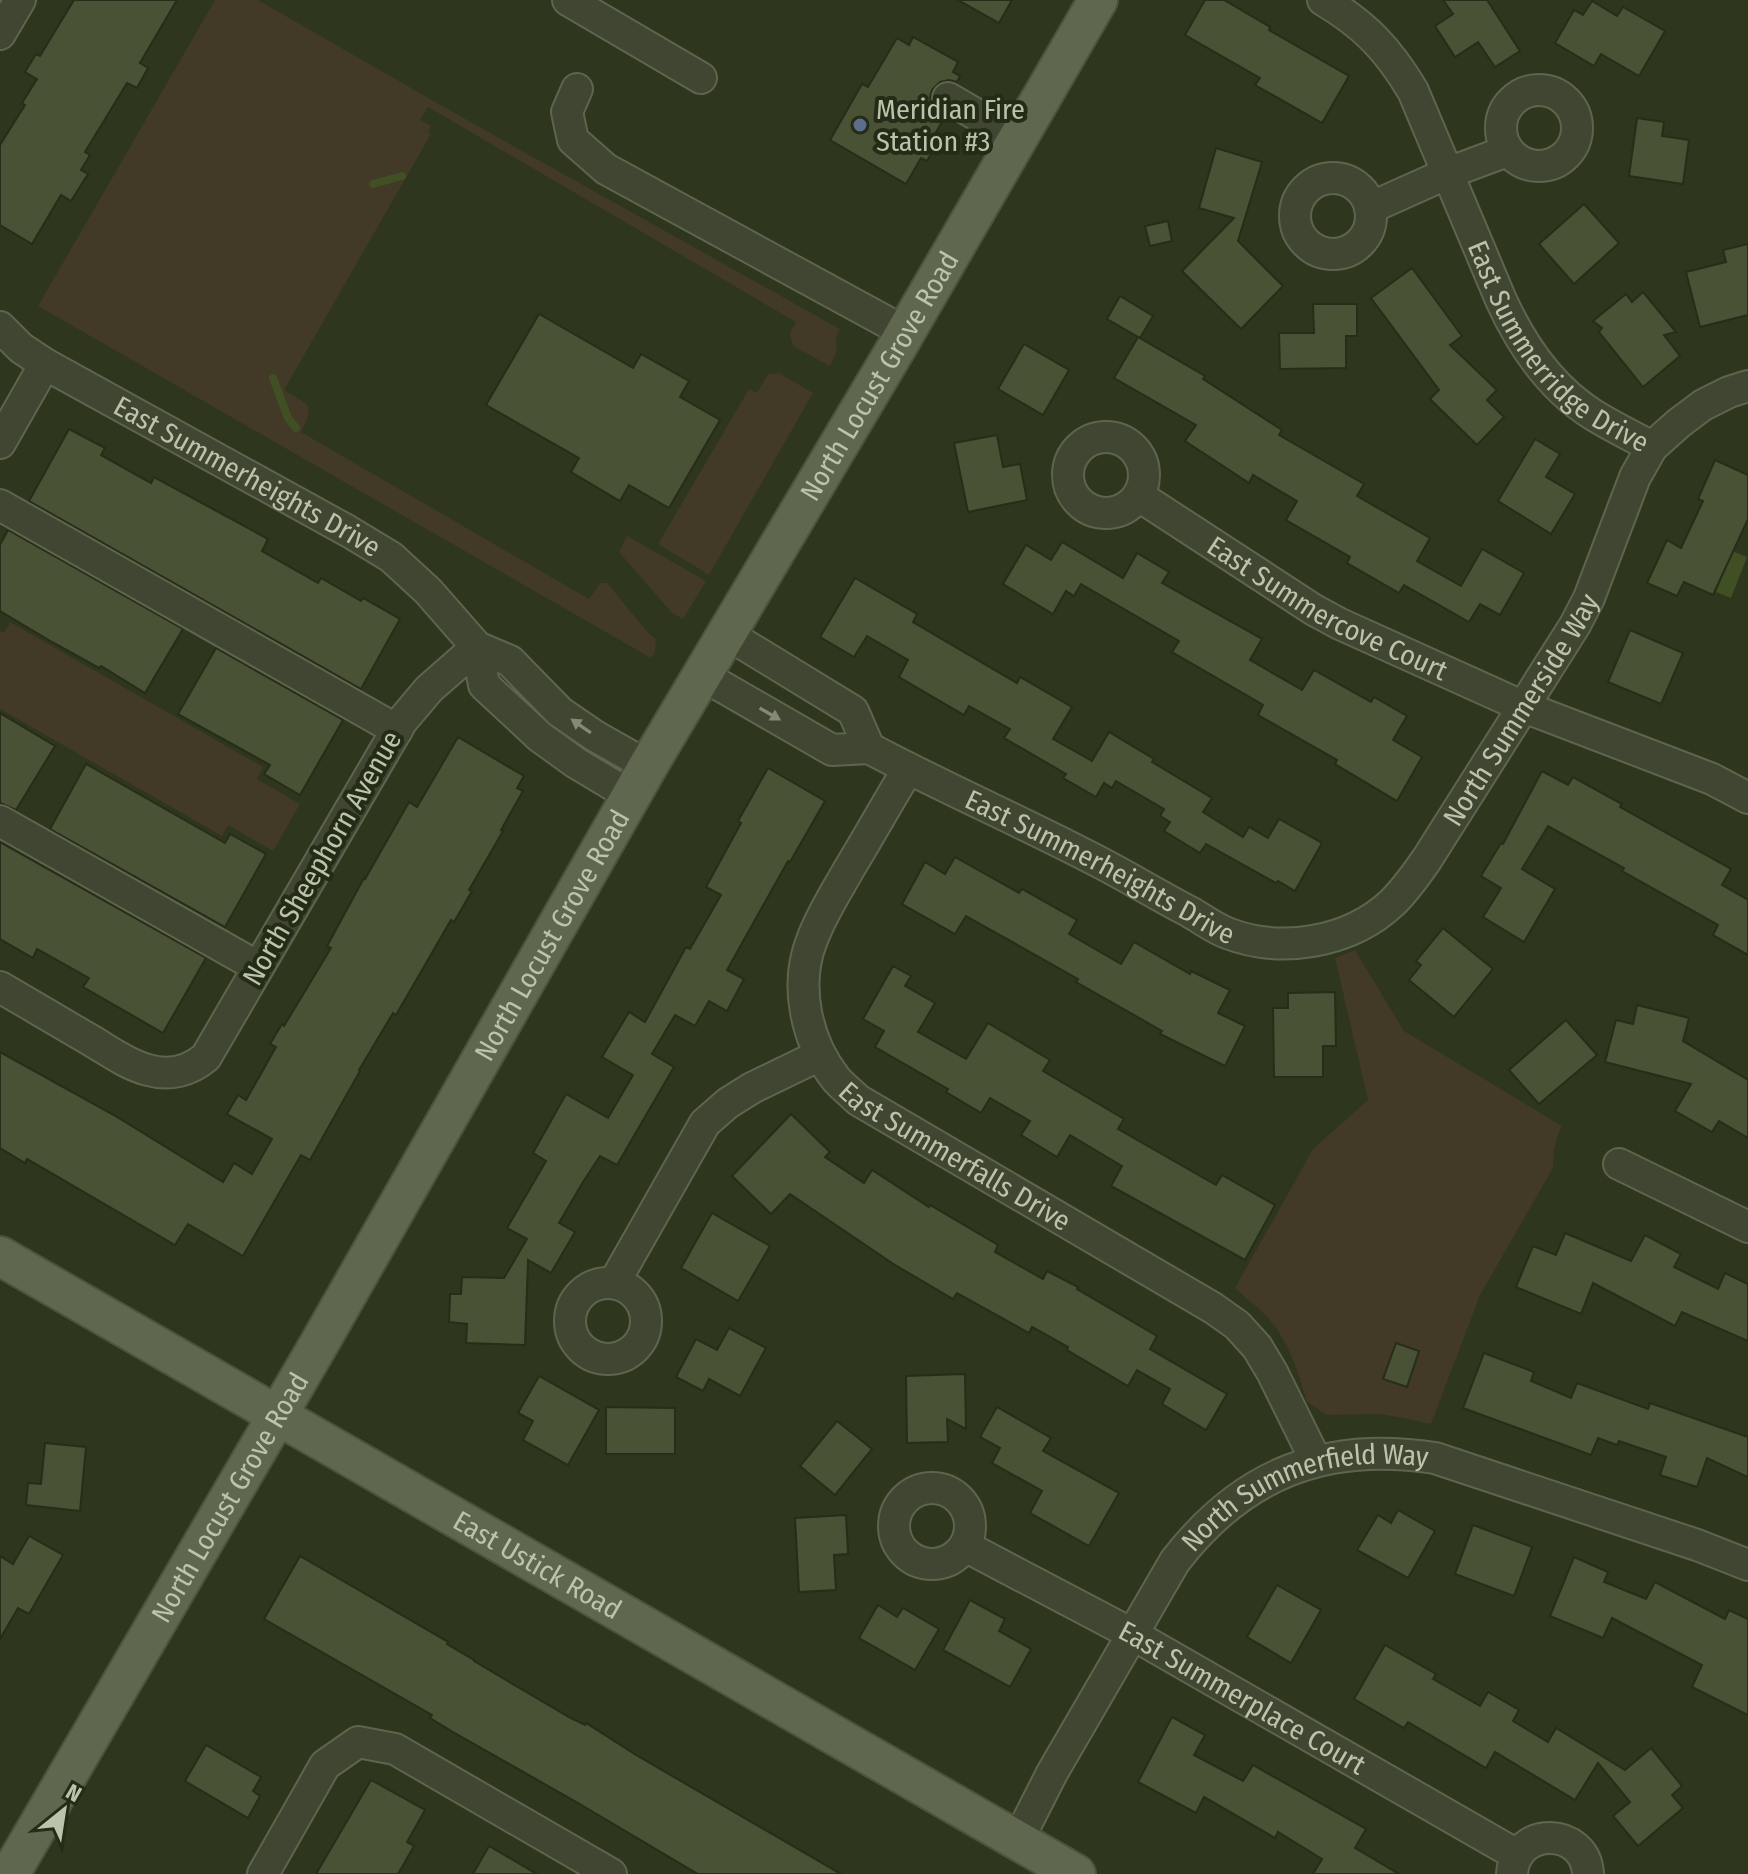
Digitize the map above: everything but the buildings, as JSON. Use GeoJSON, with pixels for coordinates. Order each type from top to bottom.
{"type":"FeatureCollection","features":[{"type":"Feature","properties":{"kind":"main road","name":"North Locust Grove Road"},"geometry":{"type":"LineString","coordinates":[[10,1874],[278,1415],[640,781],[1098,0]]}},
{"type":"Feature","properties":{"kind":"main road","name":"East Ustick Road"},"geometry":{"type":"LineString","coordinates":[[0,1256],[1076,1874]]}},
{"type":"Feature","properties":{"kind":"street"},"geometry":{"type":"LineString","coordinates":[[0,34],[20,0]]}},
{"type":"Feature","properties":{"kind":"street"},"geometry":{"type":"LineString","coordinates":[[568,0],[701,78]]}},
{"type":"Feature","properties":{"kind":"street","name":"East Summerridge Drive"},"geometry":{"type":"LineString","coordinates":[[1323,0],[1358,23],[1398,65],[1413,91],[1513,326],[1528,351],[1568,394],[1591,413],[1652,447],[1703,405],[1748,386]]}},
{"type":"Feature","properties":{"kind":"street"},"geometry":{"type":"LineString","coordinates":[[577,89],[567,112],[573,140],[606,169],[905,332]]}},
{"type":"Feature","properties":{"kind":"street"},"geometry":{"type":"LineString","coordinates":[[948,98],[1018,139]]}},
{"type":"Feature","properties":{"kind":"street"},"geometry":{"type":"LineString","coordinates":[[1370,208],[1507,151]]}},
{"type":"Feature","properties":{"kind":"street","name":"East Summerheights Drive"},"geometry":{"type":"LineString","coordinates":[[0,327],[21,348],[45,364],[391,557],[428,591],[477,647],[510,661],[560,712],[595,736],[640,781]]}},
{"type":"Feature","properties":{"kind":"street"},"geometry":{"type":"LineString","coordinates":[[0,443],[45,364]]}},
{"type":"Feature","properties":{"kind":"street","name":"North Summerside Way"},"geometry":{"type":"LineString","coordinates":[[1340,934],[1391,905],[1411,883],[1524,707],[1589,598],[1635,477],[1652,447]]}},
{"type":"Feature","properties":{"kind":"street","name":"East Summercove Court"},"geometry":{"type":"LineString","coordinates":[[1139,496],[1340,624],[1524,707],[1712,779],[1748,798]]}},
{"type":"Feature","properties":{"kind":"street"},"geometry":{"type":"LineString","coordinates":[[0,505],[397,730]]}},
{"type":"Feature","properties":{"kind":"street"},"geometry":{"type":"LineString","coordinates":[[727,634],[853,711],[869,748]]}},
{"type":"Feature","properties":{"kind":"street","name":"North Sheephorn Avenue"},"geometry":{"type":"LineString","coordinates":[[0,987],[136,1066],[176,1072],[190,1068],[206,1057],[397,730],[429,689],[477,647]]}},
{"type":"Feature","properties":{"kind":"street","name":"East Summerheights Drive"},"geometry":{"type":"LineString","coordinates":[[702,675],[832,750],[869,748],[1099,861],[1225,933],[1254,941],[1283,944],[1312,942],[1340,934]]}},
{"type":"Feature","properties":{"kind":"street","name":"East Summerfalls Drive"},"geometry":{"type":"LineString","coordinates":[[908,769],[823,915],[811,942],[804,971],[804,1000],[809,1028],[820,1055],[837,1080],[858,1100],[1237,1325],[1257,1347],[1272,1372],[1316,1461]]}},
{"type":"Feature","properties":{"kind":"street"},"geometry":{"type":"LineString","coordinates":[[0,821],[258,967]]}},
{"type":"Feature","properties":{"kind":"street"},"geometry":{"type":"LineString","coordinates":[[614,1283],[705,1123],[752,1088],[820,1055]]}},
{"type":"Feature","properties":{"kind":"street"},"geometry":{"type":"LineString","coordinates":[[1619,1164],[1748,1227]]}},
{"type":"Feature","properties":{"kind":"street","name":"North Summerfield Way"},"geometry":{"type":"LineString","coordinates":[[1018,1840],[1052,1773],[1175,1561],[1213,1517],[1261,1483],[1288,1470],[1316,1461],[1376,1452],[1435,1458],[1697,1545],[1748,1565]]}},
{"type":"Feature","properties":{"kind":"street","name":"East Summerplace Court"},"geometry":{"type":"LineString","coordinates":[[965,1546],[1132,1634],[1515,1865],[1528,1844],[1541,1838],[1556,1837],[1570,1843],[1581,1853],[1588,1874]]}},
{"type":"Feature","properties":{"kind":"street"},"geometry":{"type":"LineString","coordinates":[[263,1874],[325,1765],[358,1742],[395,1749],[602,1872]]}},
{"type":"Feature","properties":{"kind":"shaded area"},"geometry":{"type":"Polygon","coordinates":[[[215,0],[258,0],[840,329],[836,337],[837,350],[830,366],[793,346],[790,334],[796,322],[428,107],[420,120],[431,126],[428,132],[431,134],[284,390],[304,402],[309,409],[301,432],[589,599],[600,583],[607,583],[656,639],[651,658],[38,306],[215,0]]]}},
{"type":"Feature","properties":{"kind":"shaded area"},"geometry":{"type":"Polygon","coordinates":[[[779,373],[813,393],[709,575],[658,544],[749,389],[757,393],[768,374],[779,373]]]}},
{"type":"Feature","properties":{"kind":"shaded area"},"geometry":{"type":"Polygon","coordinates":[[[627,536],[706,581],[683,619],[672,613],[619,552],[627,536]]]}},
{"type":"Feature","properties":{"kind":"shaded area"},"geometry":{"type":"Polygon","coordinates":[[[1732,551],[1747,557],[1731,598],[1716,592],[1732,551]]]}},
{"type":"Feature","properties":{"kind":"shaded area"},"geometry":{"type":"Polygon","coordinates":[[[10,622],[263,767],[257,779],[300,804],[273,851],[228,825],[222,836],[0,709],[0,631],[4,633],[10,622]]]}},
{"type":"Feature","properties":{"kind":"shaded area"},"geometry":{"type":"Polygon","coordinates":[[[1355,950],[1404,1031],[1562,1126],[1555,1146],[1553,1168],[1480,1295],[1431,1424],[1379,1414],[1327,1415],[1307,1402],[1282,1337],[1268,1318],[1235,1288],[1313,1149],[1368,1100],[1335,958],[1355,950]]]}},
{"type":"Feature","properties":{"kind":"waterway"},"geometry":{"type":"LineString","coordinates":[[373,184],[402,176]]}},
{"type":"Feature","properties":{"kind":"waterway"},"geometry":{"type":"LineString","coordinates":[[273,378],[288,418],[296,428]]}},
{"type":"Feature","properties":{"kind":"place","name":"Meridian Fire Station #3"},"geometry":{"type":"Point","coordinates":[860,125]}}]}
